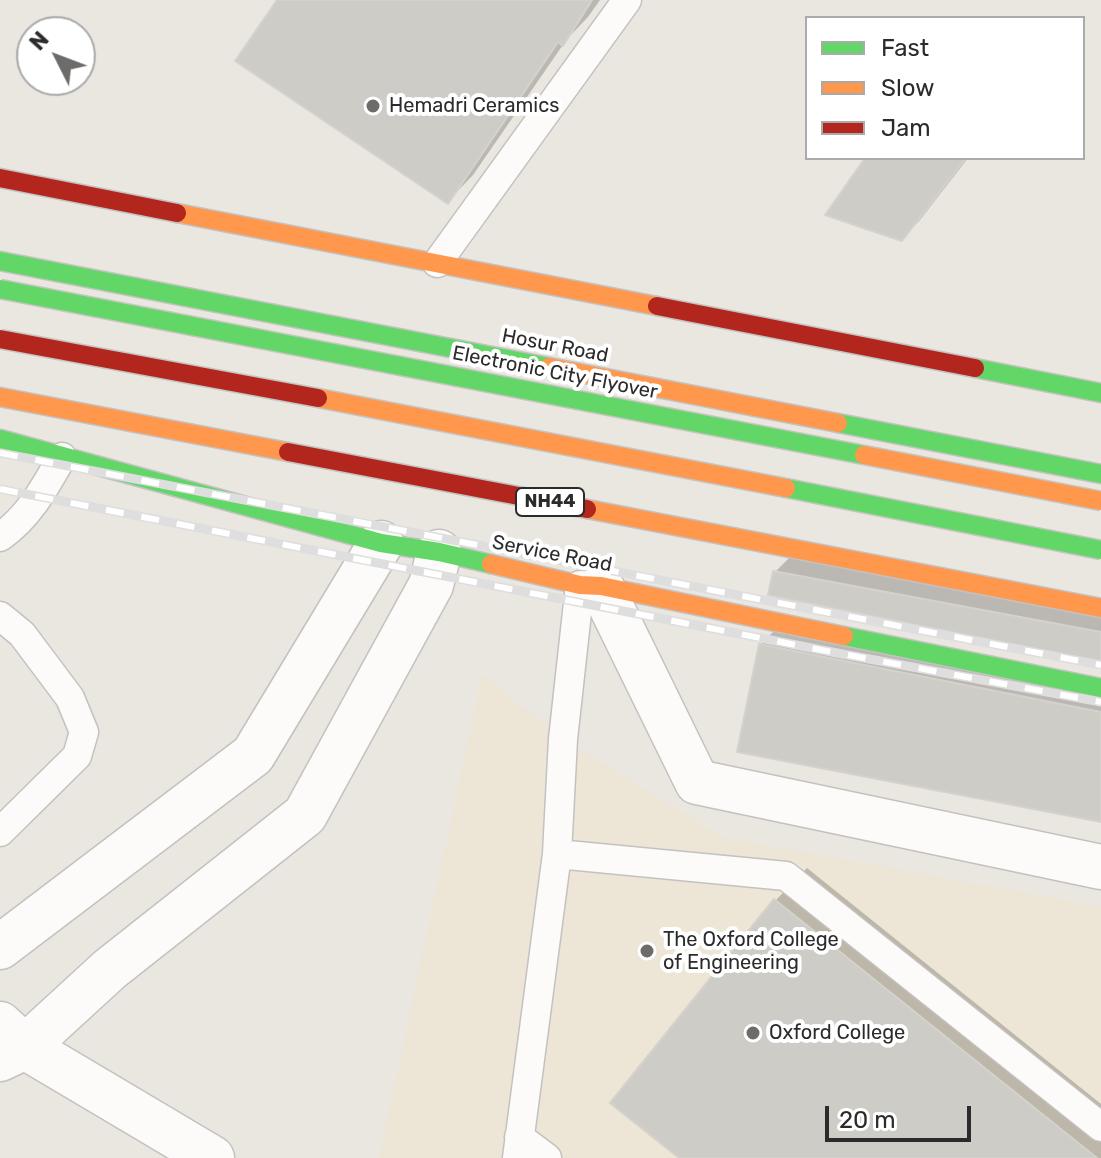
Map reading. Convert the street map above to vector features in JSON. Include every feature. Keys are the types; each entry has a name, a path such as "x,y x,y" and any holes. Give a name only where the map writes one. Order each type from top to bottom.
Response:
{"main road":[{"path":"0,178 1101,393"},
{"name":"Hosur Road","path":"0,261 1101,474"},
{"name":"Electronic City Flyover","path":"0,289 1101,501"},
{"path":"0,339 500,432 1101,550"},
{"path":"436,435 454,348"},
{"name":"NH44","path":"0,397 429,471 1101,608"},
{"name":"Service Road","path":"0,439 381,543 439,552 1101,688"}],"street":[{"path":"0,947 253,755 381,543"},
{"path":"212,1158 8,1043 110,969 312,802 431,585 439,552"},
{"path":"591,585 697,782 1101,867"}],"lane":[{"path":"437,263 627,0"},
{"path":"0,537 11,530 37,501 62,457"},
{"path":"547,1158 518,1147 557,854 563,739 591,585"},
{"path":"0,616 22,634 70,698 84,732 77,756 0,832"},
{"path":"557,854 786,876 1101,1127"}],"shaded area":[{"name":"Oxford College","path":"482,675 563,739 722,837 1101,907 1101,1158 379,1158"}],"building":[{"path":"277,0 592,0 563,46 558,42 448,204 235,61"},
{"path":"864,160 964,160 902,241 825,215"},
{"path":"773,571 1101,632 1101,662 768,595"},
{"path":"759,644 1101,712 1101,822 737,752"},
{"path":"774,899 1097,1158 679,1158 610,1103"}],"railway":[{"path":"0,453 1101,665"},
{"path":"0,489 1101,702"}],"traffic: fast":[{"path":"0,261 549,367"},
{"path":"0,289 864,455"},
{"path":"975,368 1101,393"},
{"path":"838,423 1101,474"},
{"path":"0,439 381,543 491,564"},
{"path":"786,488 1101,550"},
{"path":"844,636 1101,688"}],"traffic: slow":[{"path":"177,213 657,306"},
{"path":"549,367 838,423"},
{"path":"0,397 288,452"},
{"path":"318,398 786,488"},
{"path":"864,455 1101,501"},
{"path":"587,509 1101,608"},
{"path":"491,564 580,585 601,586 844,636"}],"traffic: jam":[{"path":"0,178 177,213"},
{"path":"657,306 975,368"},
{"path":"0,339 318,398"},
{"path":"288,452 587,509"}],"place":[{"name":"Hemadri Ceramics","path":"373,106"},
{"name":"The Oxford College of Engineering","path":"647,951"},
{"name":"Oxford College","path":"753,1033"}]}
